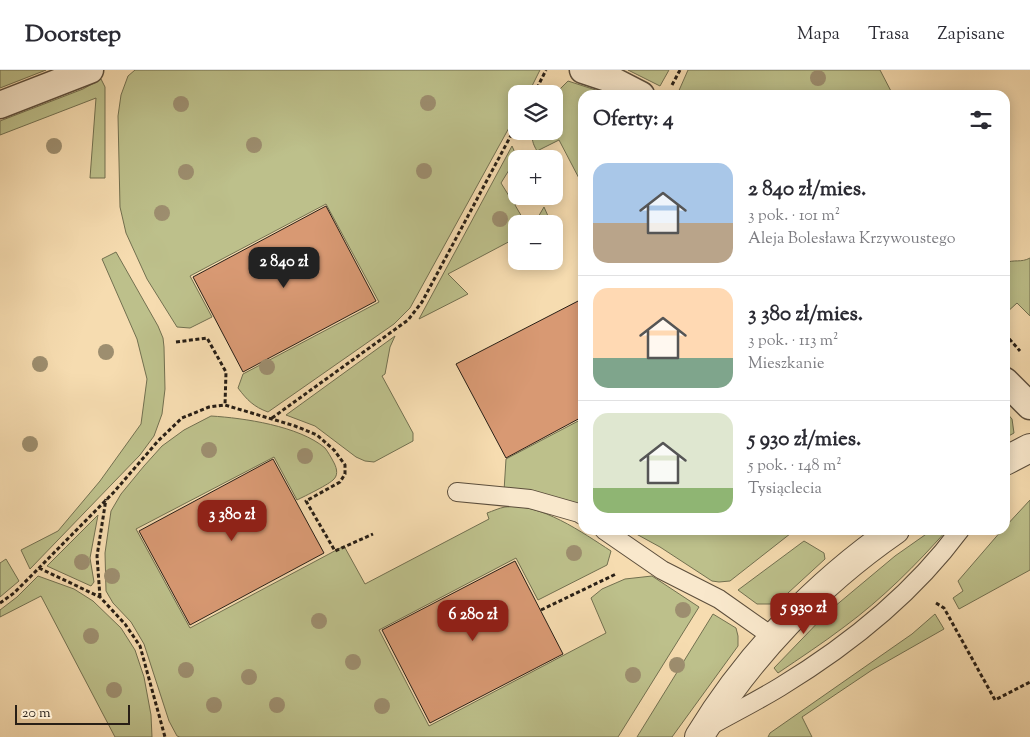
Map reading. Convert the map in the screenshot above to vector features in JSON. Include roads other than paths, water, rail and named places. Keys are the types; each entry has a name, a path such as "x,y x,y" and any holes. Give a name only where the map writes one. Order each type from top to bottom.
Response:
{"street":[{"path":"0,105 90,70"},
{"path":"583,70 610,78 632,90"},
{"path":"1010,387 1030,406"},
{"path":"703,735 736,683 773,637 828,584 888,535"}],"lane":[{"path":"457,492 530,499 578,513"},
{"path":"611,535 646,560 719,599 773,637"},
{"path":"703,735 818,663 877,619 915,584 956,535"}]}
